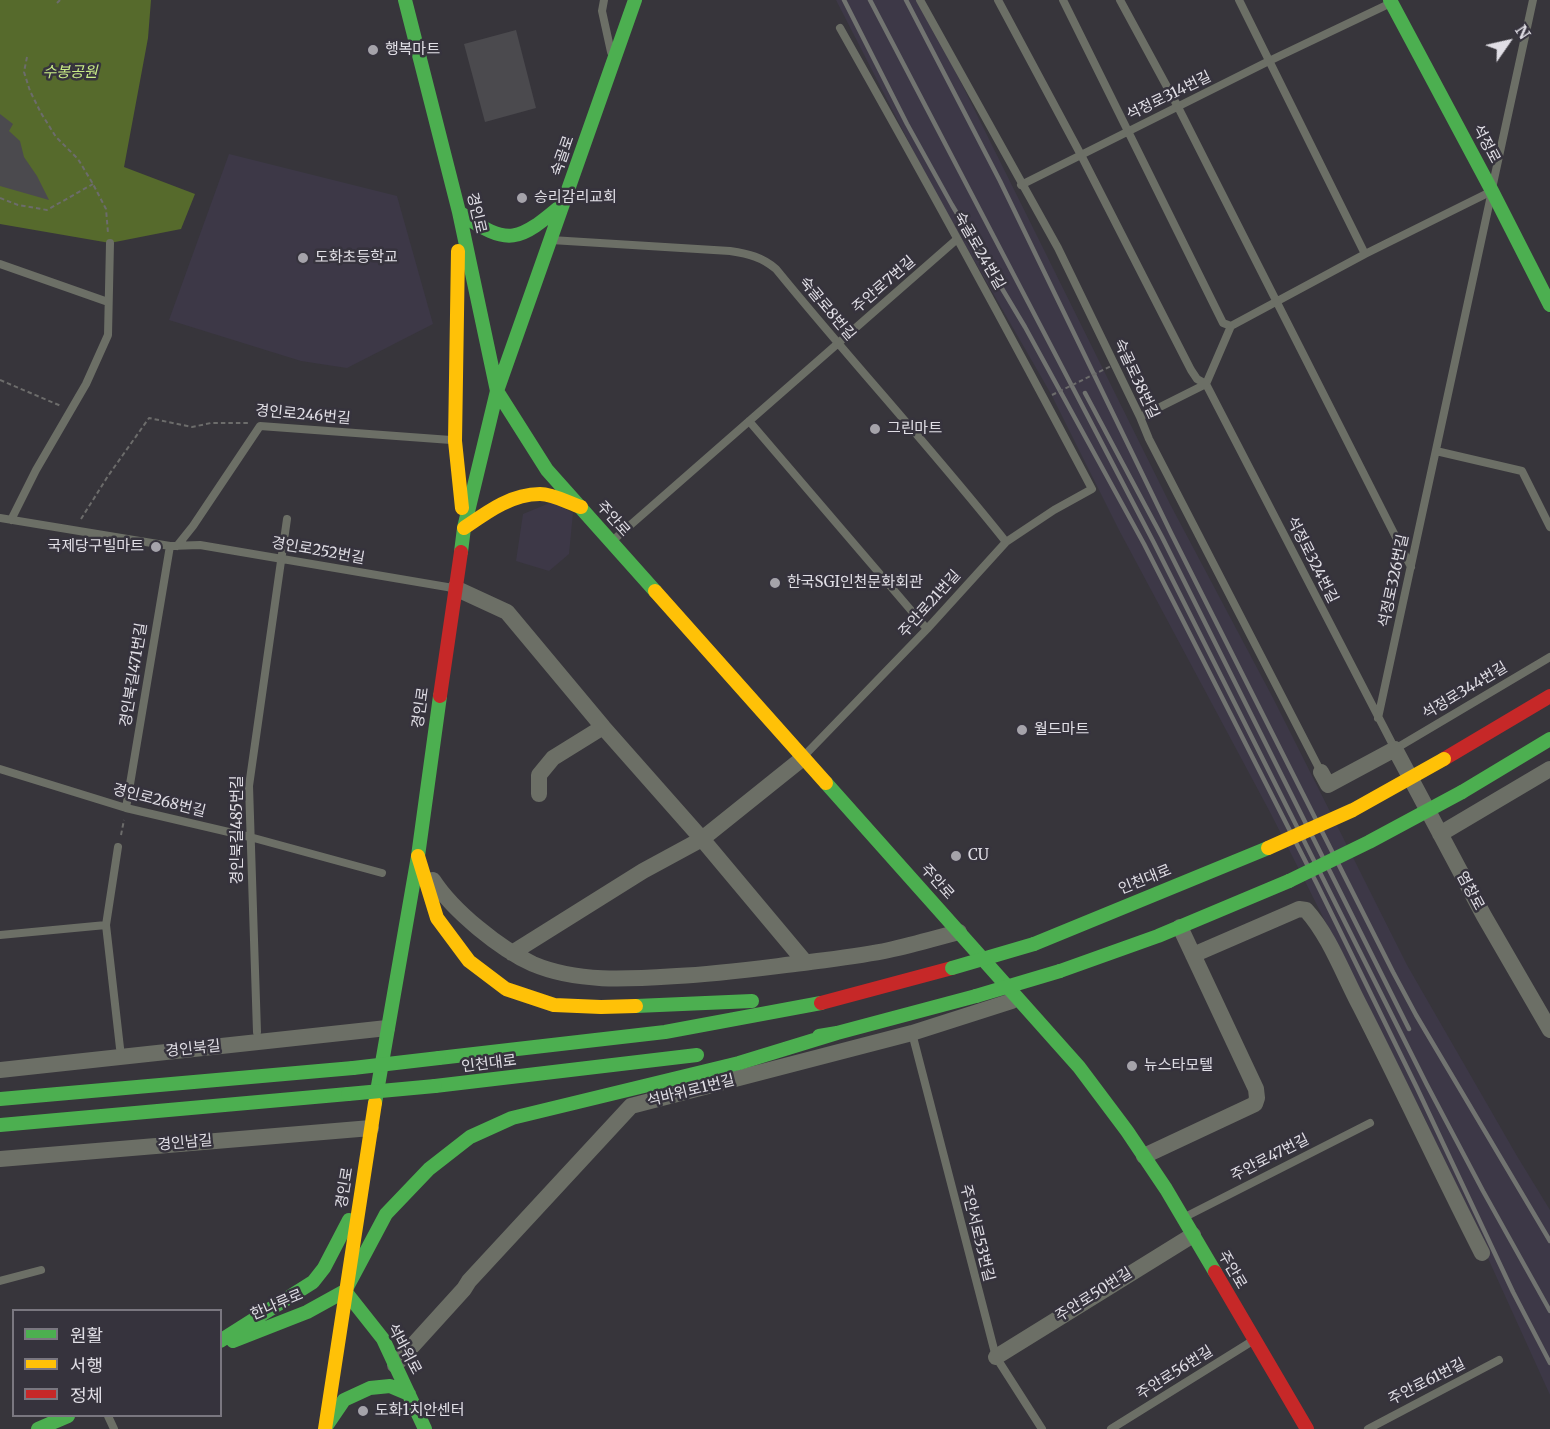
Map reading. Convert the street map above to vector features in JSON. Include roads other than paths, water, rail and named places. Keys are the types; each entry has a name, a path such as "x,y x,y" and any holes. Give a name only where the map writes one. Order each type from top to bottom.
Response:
{"main road":[{"name":"경인로","path":"325,1429 387,1028 418,856 464,528 497,391 459,212 405,0"},
{"name":"숙골로","path":"497,391 635,0"},
{"name":"석정로","path":"1390,2 1492,191 1550,305"},
{"path":"459,212 484,230 508,235 527,232 563,204"},
{"path":"459,212 455,441 464,528 496,505 523,497 543,494 581,507"},
{"name":"주안로","path":"497,391 547,470 1079,1067 1144,1156 1307,1429"},
{"name":"인천대로","path":"0,1099 353,1068 665,1032 830,1001 1034,944 1268,848 1353,810 1550,696"},
{"path":"345,1291 386,1214 429,1169 470,1137 512,1118 739,1063 837,1033 976,996 1060,971 1180,927 1289,882 1369,842 1462,792 1550,739"},
{"path":"418,856 437,918 469,961 506,989 554,1005 601,1007 830,1001"},
{"path":"745,1047 837,1033"},
{"name":"인천대로","path":"0,1125 435,1086 710,1053"},
{"path":"222,1340 313,1282 324,1268 359,1201"},
{"name":"석바위로","path":"345,1291 383,1339 425,1429"},
{"name":"한나루로","path":"222,1345 307,1312 345,1291"},
{"path":"325,1429 344,1400 370,1388 390,1386 409,1394"},
{"path":"38,1429 66,1417"}],"street":[{"path":"455,588 507,612 806,962"},
{"path":"539,794 539,775 553,758 603,727"},
{"path":"1321,772 1328,785 1395,749"},
{"name":"염창로","path":"1395,749 1484,916 1550,1030"},
{"path":"512,953 643,871 702,839 803,758"},
{"path":"1440,834 1550,769"},
{"path":"418,856 441,893 493,940 512,953 535,964 571,974 597,978 633,979 718,974 889,950 959,932"},
{"path":"1193,955 1299,909 1306,910 1321,931 1482,1253"},
{"path":"1144,1156 1255,1104 1257,1098 1256,1089 1180,927"},
{"name":"석바위로1번길","path":"395,1365 469,1281 631,1106 912,1033 1018,998"},
{"name":"경인북길","path":"0,1070 387,1028"},
{"name":"경인남길","path":"0,1159 371,1128"},
{"name":"주안로50번길","path":"996,1357 1193,1235"}],"lane":[{"path":"604,0 602,11 613,62"},
{"name":"숙골로38번길","path":"920,0 1058,248 1149,440 1321,772"},
{"path":"998,0 1081,155"},
{"path":"1063,0 1223,323 1231,326"},
{"path":"1120,0 1178,107 1411,567"},
{"path":"1239,0 1365,254"},
{"name":"석정로326번길","path":"1378,718 1533,0"},
{"name":"석정로314번길","path":"1021,185 1390,2"},
{"name":"숙골로24번길","path":"840,28 956,240 987,290 1092,489"},
{"name":"석정로324번길","path":"1081,155 1191,370 1197,379 1206,384 1395,749"},
{"path":"1140,417 1206,384 1231,326 1365,254 1492,191"},
{"name":"숙골로8번길","path":"550,240 752,254 766,260 966,491 1006,542"},
{"name":"주안로7번길","path":"611,542 956,240"},
{"path":"11,519 36,470 86,384 108,335 110,243"},
{"path":"0,264 108,302"},
{"path":"749,421 927,629"},
{"name":"경인로246번길","path":"173,546 194,526 260,426 455,441"},
{"path":"1436,451 1522,471 1550,527"},
{"name":"주안로21번길","path":"803,758 927,629 1006,542 1054,510 1092,489"},
{"name":"경인로252번길","path":"0,518 173,546 200,545 455,588"},
{"name":"경인북길485번길","path":"257,1032 249,786 287,519"},
{"name":"경인북길471번길","path":"126,808 173,546"},
{"name":"석정로344번길","path":"1395,749 1550,657"},
{"name":"경인로268번길","path":"0,769 126,808 250,837 382,873"},
{"path":"118,847 106,925 120,1048"},
{"path":"0,935 106,925"},
{"name":"주안서로53번길","path":"912,1033 996,1357 1042,1429"},
{"name":"주안로47번길","path":"1183,1218 1370,1122"},
{"path":"0,1281 41,1270"},
{"name":"주안로56번길","path":"1111,1429 1254,1340"},
{"name":"주안로61번길","path":"1368,1429 1499,1360"}],"railway":[{"path":"844,0 907,124 952,205 1025,327 1144,544 1317,884 1417,1088 1513,1292 1550,1363"},
{"path":"870,0 1153,541 1427,1085 1550,1311"},
{"path":"906,0 1000,181 1171,533 1393,972 1416,1015 1550,1241"},
{"path":"1085,393 1162,537 1409,1029"}],"place":[{"name":"행복마트","path":"373,50"},
{"name":"승리감리교회","path":"522,198"},
{"name":"도화초등학교","path":"303,258"},
{"name":"그린마트","path":"875,429"},
{"name":"국제당구빌마트","path":"156,547"},
{"name":"한국SGI인천문화회관","path":"775,583"},
{"name":"월드마트","path":"1022,730"},
{"name":"CU","path":"956,856"},
{"name":"뉴스타모텔","path":"1132,1066"},
{"name":"도화1치안센터","path":"363,1411"}],"park label":[{"name":"수봉공원","path":"70,73"}]}
